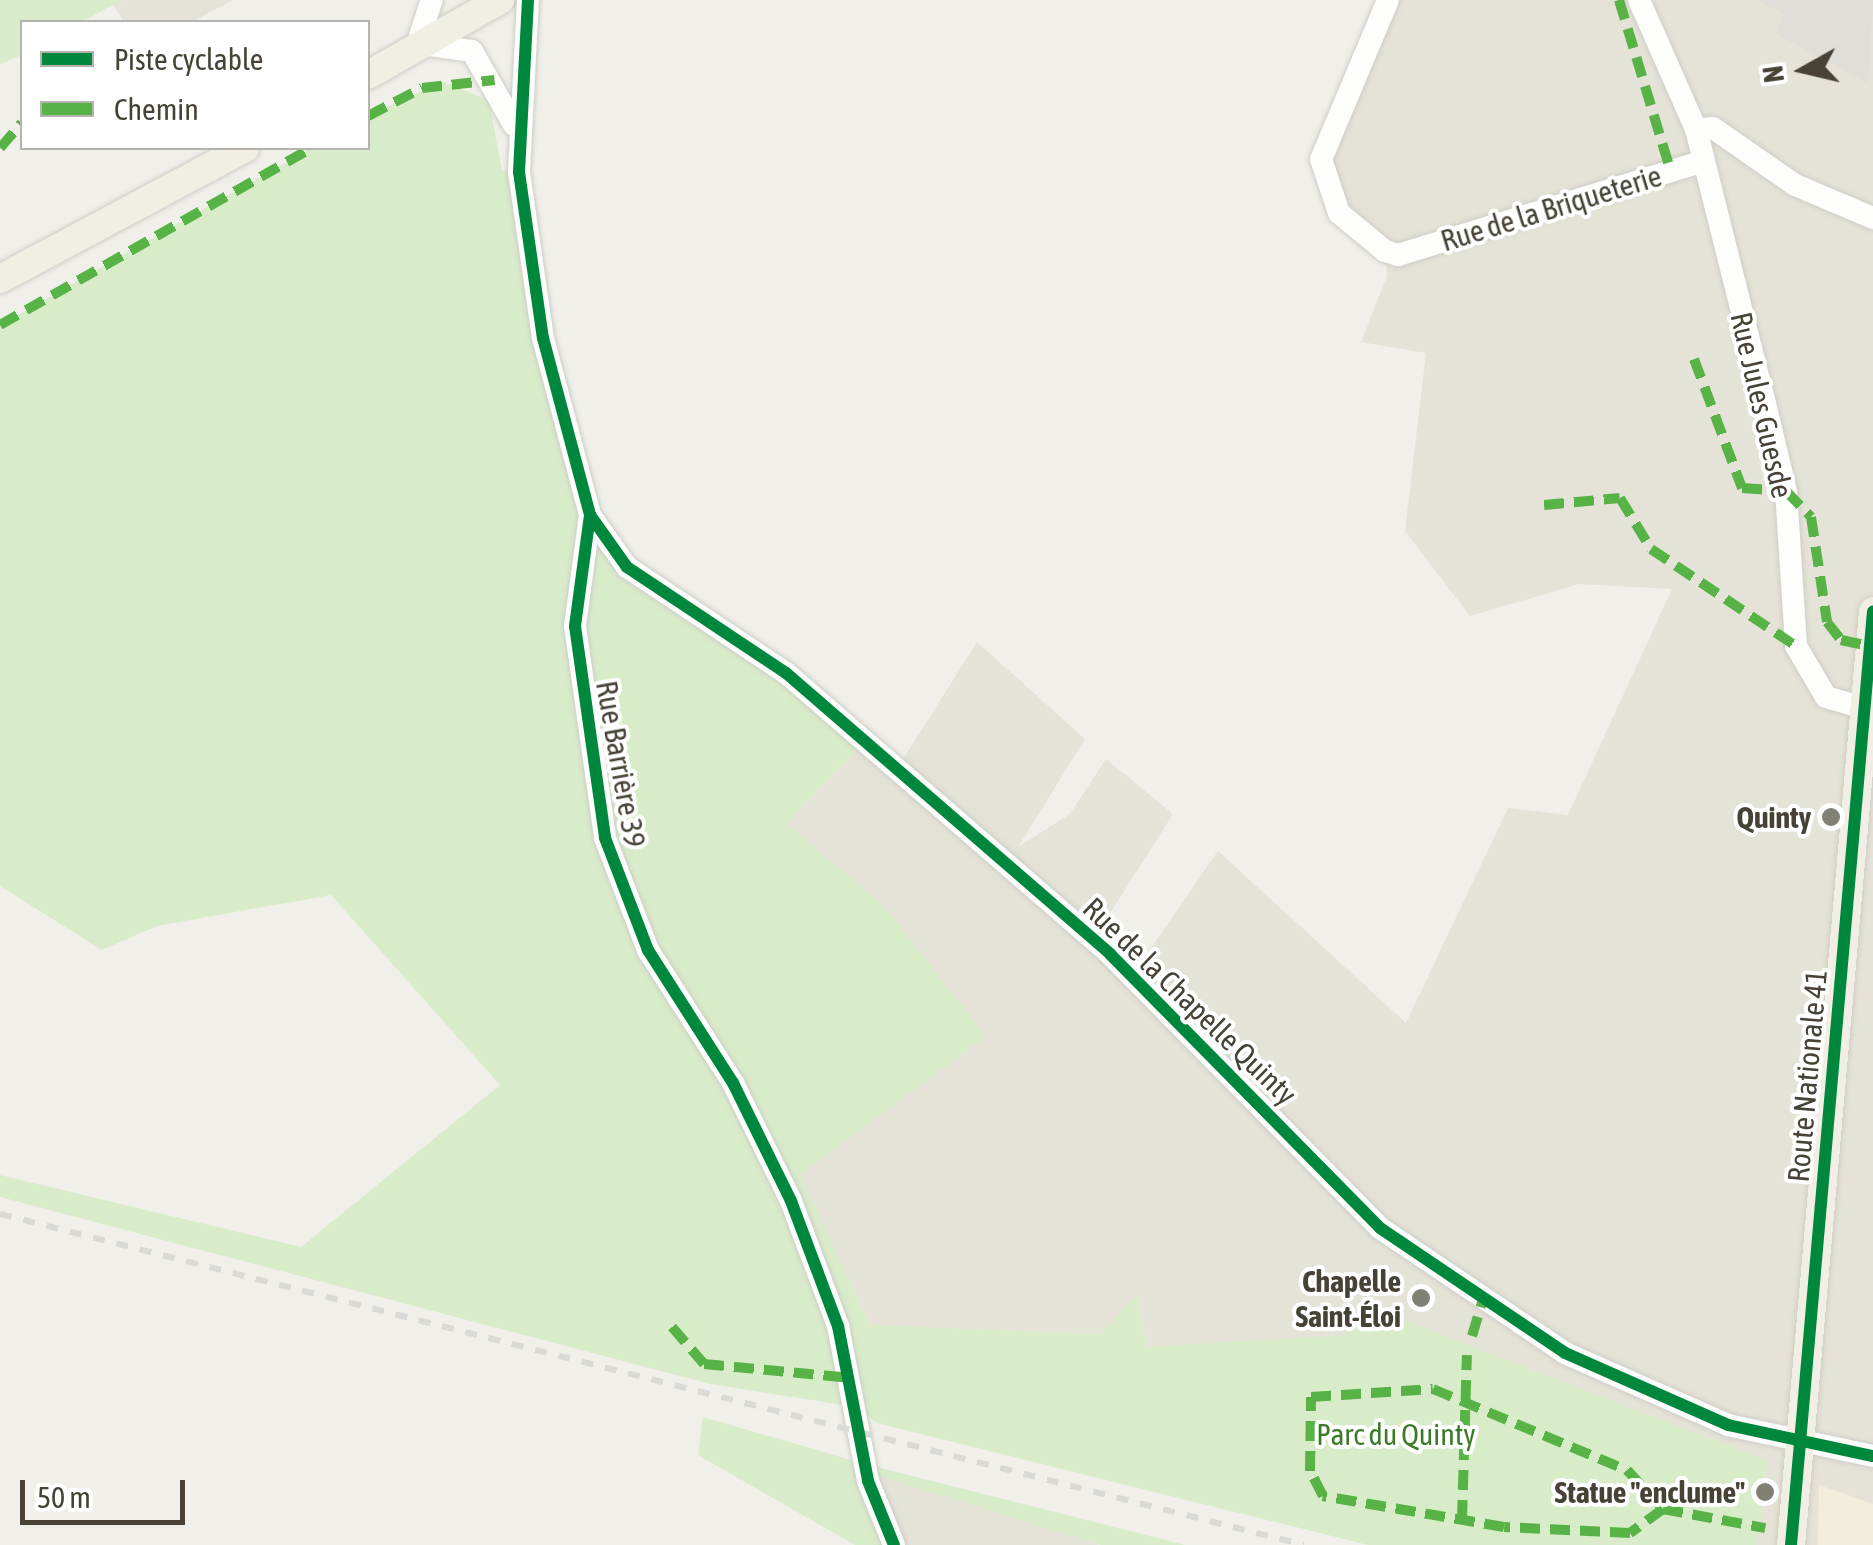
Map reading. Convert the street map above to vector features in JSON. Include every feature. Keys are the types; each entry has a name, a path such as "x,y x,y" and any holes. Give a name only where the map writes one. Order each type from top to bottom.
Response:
{"main road":[{"path":"424,40 474,0"},
{"path":"370,74 500,0"},
{"path":"0,279 242,150"},
{"name":"Route Nationale 41","path":"1791,1545 1873,612"}],"street":[{"path":"424,40 432,0"},
{"name":"Rue Barrière 39","path":"528,0 514,126 540,321 590,515 575,626 609,852 648,950 733,1083 791,1201 838,1326 868,1480 894,1545"},
{"name":"Rue de la Briqueterie","path":"1388,0 1320,159 1321,178 1360,235 1398,255 1704,161"},
{"name":"Rue Jules Guesde","path":"1639,0 1696,129 1786,492 1796,646 1826,697 1864,708"},
{"name":"Rue Barrière 39","path":"424,40 472,51 514,126"},
{"path":"1696,129 1713,128 1795,185 1873,218"},
{"name":"Rue de la Chapelle Quinty","path":"590,515 627,566 786,673 1110,954 1380,1228 1551,1346 1728,1425 1802,1444 1873,1456"}],"shaded area":[{"path":"121,0 233,0 196,20 123,20 113,4"},
{"path":"1388,0 1873,0 1873,1545 1441,1545 1159,1414 1137,1295 1102,1334 870,1326 799,1175 785,824 865,741 902,761 977,642 1085,739 1018,847 1070,814 1106,759 1173,814 1100,929 1138,967 1218,851 1406,1023 1508,808 1568,815 1672,589 1579,584 1470,616 1405,531 1426,353 1361,342 1387,276 1385,251 1321,178"},
{"path":"1757,0 1873,0 1868,83 1776,34 1784,14"},
{"path":"885,1478 976,1500 1100,1545 894,1545 868,1481"},
{"path":"1819,1485 1873,1504 1873,1545 1818,1545"}],"green space":[{"path":"0,0 121,0 86,20 20,20 20,56 0,64"},
{"name":"Parc du Quinty","path":"443,82 489,100 502,171 519,172 534,288 612,551 865,741 786,824 883,905 986,1036 800,1175 870,1325 1101,1334 1137,1294 1147,1347 1346,1335 1362,1304 1768,1461 1757,1545 1368,1545 877,1423 856,1407 710,1384 0,1197 0,1175 301,1247 500,1085 331,895 157,926 102,950 0,886 0,325 307,150 370,150 370,114"},
{"path":"703,1417 865,1464 1185,1545 1100,1545 885,1478 869,1480 894,1545 855,1545 698,1455"}],"railway":[{"path":"0,1214 1304,1545"}],"marked path":[{"path":"1619,0 1671,172"},
{"path":"370,115 422,88 495,80"},
{"path":"0,148 20,125"},
{"path":"0,325 308,150"},
{"path":"1694,359 1742,488 1786,491 1811,517 1827,622 1841,640 1870,646"},
{"path":"1544,505 1620,498 1651,549 1796,646"},
{"path":"1472,1336 1484,1296"},
{"path":"672,1327 704,1364 851,1378"},
{"path":"1462,1520 1467,1355"},
{"path":"1663,1509 1630,1533 1504,1527 1323,1496 1310,1471 1311,1397 1433,1389 1627,1470 1663,1509 1765,1528"}],"cycle path":[{"path":"528,0 519,172 543,338 590,515 575,626 605,838 648,950 733,1083 791,1201 838,1326 868,1481 894,1545"},
{"path":"590,515 627,567 786,673 1110,954 1380,1228 1565,1353 1728,1425 1873,1456"},
{"path":"1791,1545 1873,612"}],"place":[{"name":"Quinty","path":"1831,817"},
{"name":"Chapelle Saint-Éloi","path":"1421,1298"},
{"name":"Statue \"enclume\"","path":"1765,1492"}]}
